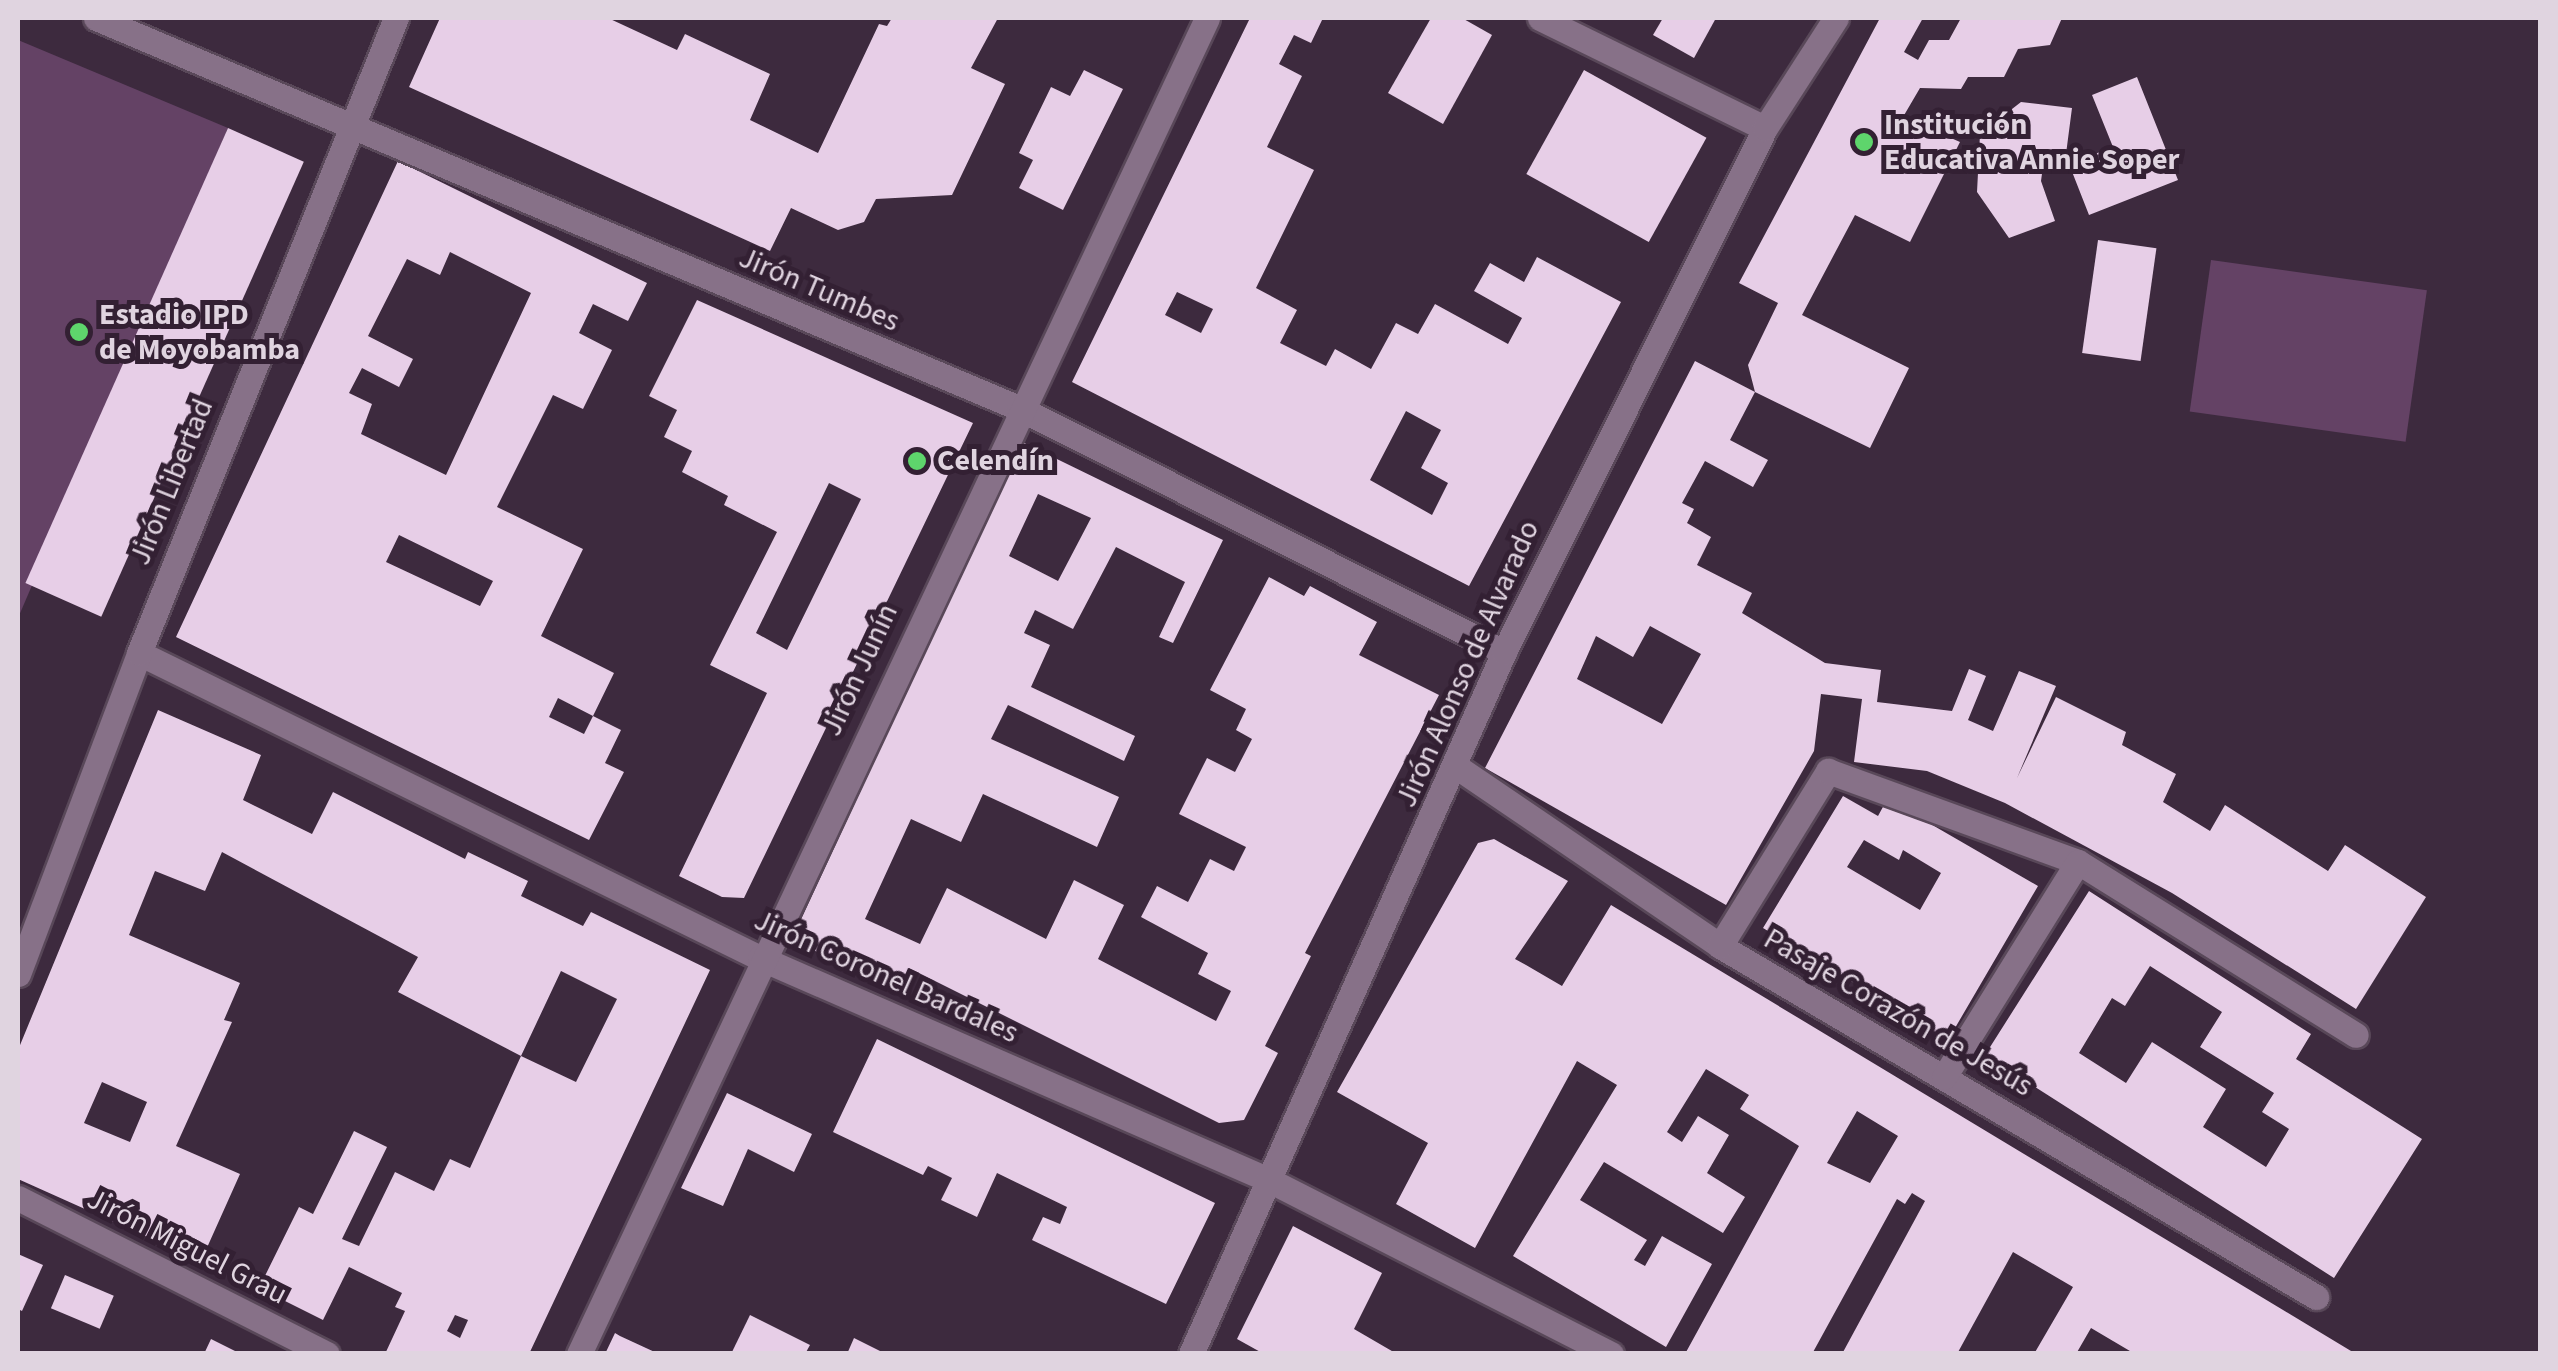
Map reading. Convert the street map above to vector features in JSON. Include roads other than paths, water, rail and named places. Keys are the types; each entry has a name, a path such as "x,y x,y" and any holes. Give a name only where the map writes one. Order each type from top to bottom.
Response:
{"street":[{"name":"Jirón Tumbes","path":"96,18 349,129 1019,408 1504,652"},
{"name":"Jirón Libertad","path":"18,974 139,653 396,18"},
{"name":"Jirón Junín","path":"579,1354 760,958 1207,18"},
{"path":"1540,18 1764,128"},
{"name":"Jirón Alonso de Alvarado","path":"1191,1354 1457,767 1504,652 1764,128 1836,18"},
{"name":"Jirón Coronel Bardales","path":"139,653 760,958 1268,1180 1611,1354"},
{"name":"Pasaje Corazón de Jesús","path":"1457,767 1720,946 2316,1297"},
{"path":"1720,946 1828,771 2078,862 2356,1035"},
{"path":"1944,1077 2078,862"},
{"name":"Jirón Miguel Grau","path":"18,1198 327,1354"}],"place":[{"name":"Institución Educativa Annie Soper","path":"1864,142"},
{"name":"Estadio IPD de Moyobamba","path":"79,332"},
{"name":"Celendín","path":"917,461"}]}
